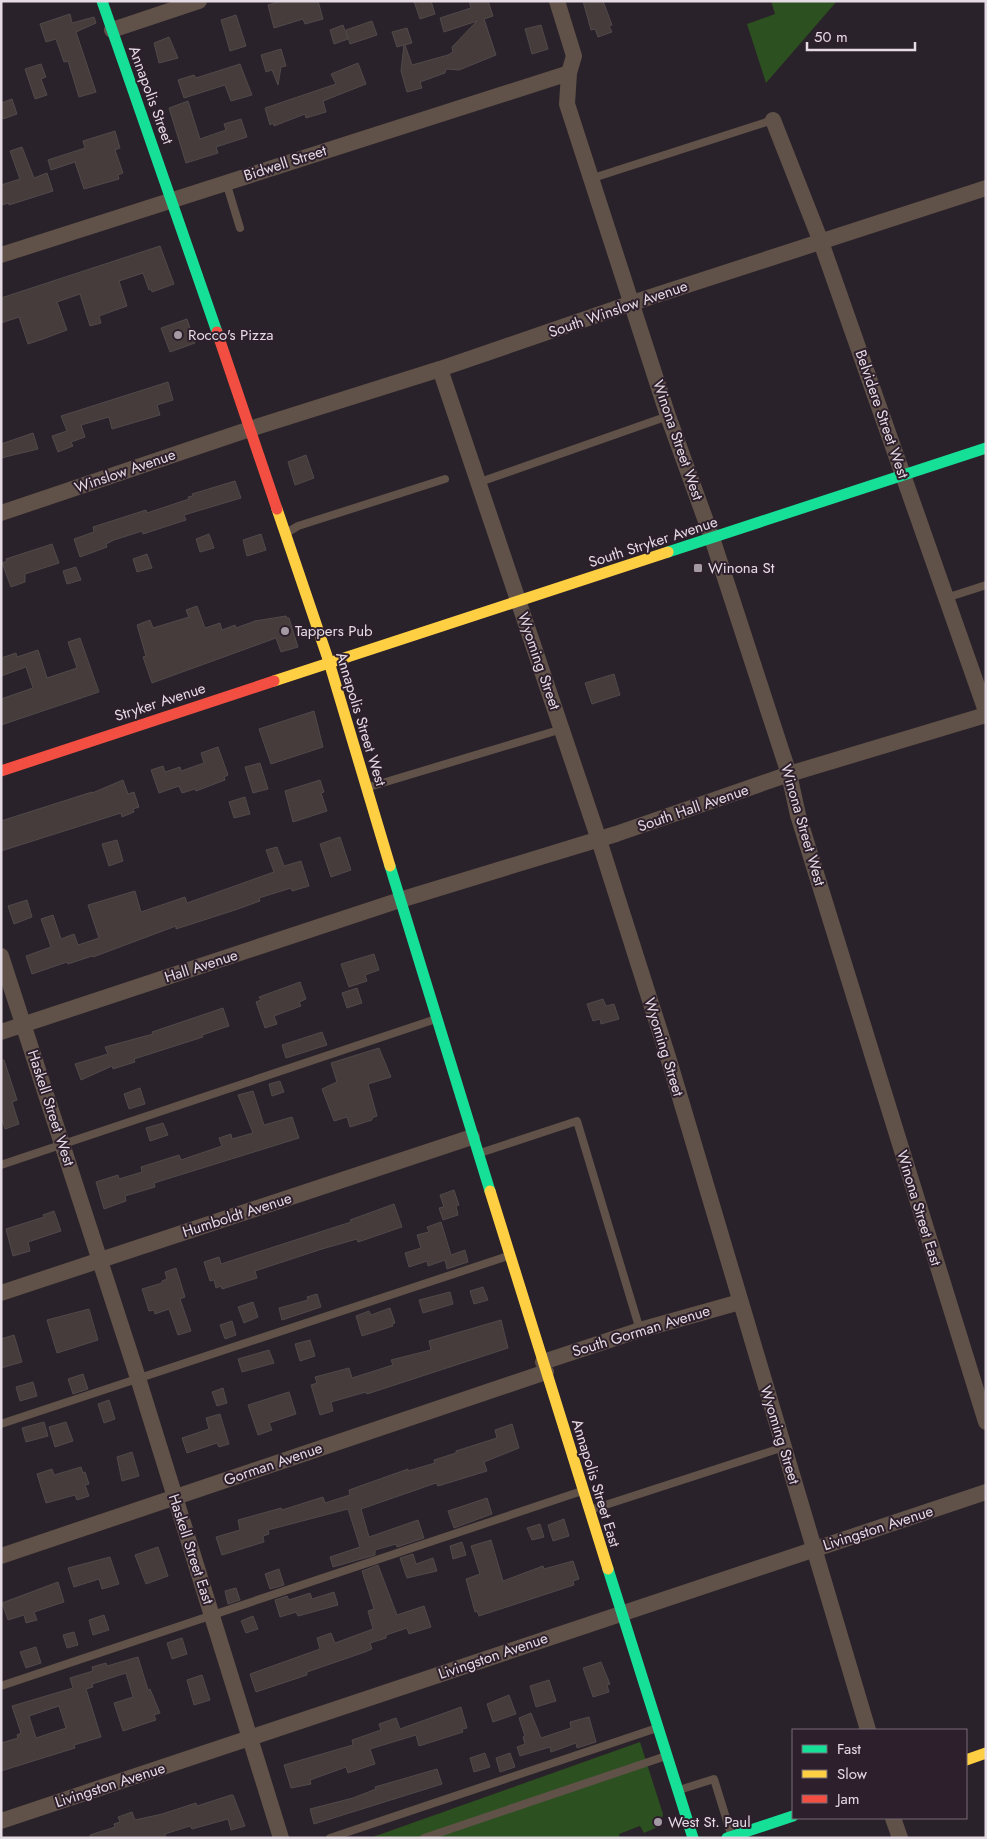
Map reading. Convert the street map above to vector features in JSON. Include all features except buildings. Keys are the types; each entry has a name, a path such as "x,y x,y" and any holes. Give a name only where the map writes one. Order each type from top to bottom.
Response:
{"street":[{"name":"Annapolis Street","path":"102,1 172,200"},
{"path":"112,30 198,1"},
{"name":"Winona Street West","path":"557,1 574,56 569,73 567,104 668,416 712,538 789,774 798,815 853,994"},
{"name":"Bidwell Street","path":"1,255 569,73"},
{"name":"Belvidere Street West","path":"773,120 821,242 986,711"},
{"name":"South Winslow Avenue","path":"250,429 440,369 632,303 986,188"},
{"name":"Annapolis Street West","path":"172,200 329,662 472,1137"},
{"name":"Wyoming Street","path":"440,369 480,482 562,728 671,1066 868,1729"},
{"name":"Winslow Avenue","path":"1,514 250,429"},
{"name":"South Stryker Avenue","path":"329,662 520,602 986,448"},
{"name":"Stryker Avenue","path":"1,771 329,662"},
{"name":"South Hall Avenue","path":"400,900 599,840 789,774 986,716"},
{"name":"Hall Avenue","path":"1,1032 400,900"},
{"name":"Haskell Street West","path":"1,956 100,1260"},
{"name":"Winona Street East","path":"853,994 986,1422"},
{"name":"Annapolis Street East","path":"472,1137 693,1838"},
{"name":"Humboldt Avenue","path":"1,1293 472,1137"},
{"name":"Haskell Street East","path":"100,1260 282,1838"},
{"name":"South Gorman Avenue","path":"544,1367 640,1330 740,1302"},
{"name":"Gorman Avenue","path":"1,1556 544,1367"},
{"name":"Livingston Avenue","path":"1,1821 986,1492"},
{"path":"967,1760 986,1753"},
{"path":"729,1837 792,1816"},
{"path":"894,1819 900,1838"}],"lane":[{"path":"590,179 773,120"},
{"path":"226,182 240,228"},
{"path":"480,482 668,416"},
{"path":"284,534 298,526 445,479"},
{"path":"946,598 986,585"},
{"path":"367,787 562,728"},
{"path":"1,1165 436,1019"},
{"path":"478,1154 577,1121 640,1330"},
{"path":"1,1424 510,1256"},
{"path":"589,1511 784,1447"},
{"path":"1,1686 583,1491"},
{"path":"330,1838 657,1728"},
{"path":"424,1838 666,1756"},
{"path":"678,1791 714,1780 729,1837"}],"green space":[{"path":"771,1 837,1 766,83 747,24 775,14"},
{"path":"640,1742 663,1814 660,1826 644,1833 640,1826 619,1834 620,1838 370,1838"}],"traffic: fast":[{"path":"102,1 217,332"},
{"path":"668,552 986,448"},
{"path":"390,866 490,1191"},
{"path":"608,1569 693,1838"},
{"path":"727,1838 792,1816"}],"traffic: slow":[{"path":"277,509 329,662 390,866"},
{"path":"274,681 668,552"},
{"path":"490,1191 608,1569"},
{"path":"967,1760 986,1753"}],"traffic: jam":[{"path":"217,332 277,509"},
{"path":"1,771 274,681"}],"place":[{"name":"Rocco's Pizza","path":"178,335"},
{"name":"Winona St","path":"698,568"},
{"name":"Tappers Pub","path":"285,631"},
{"name":"West St. Paul","path":"658,1822"}]}
